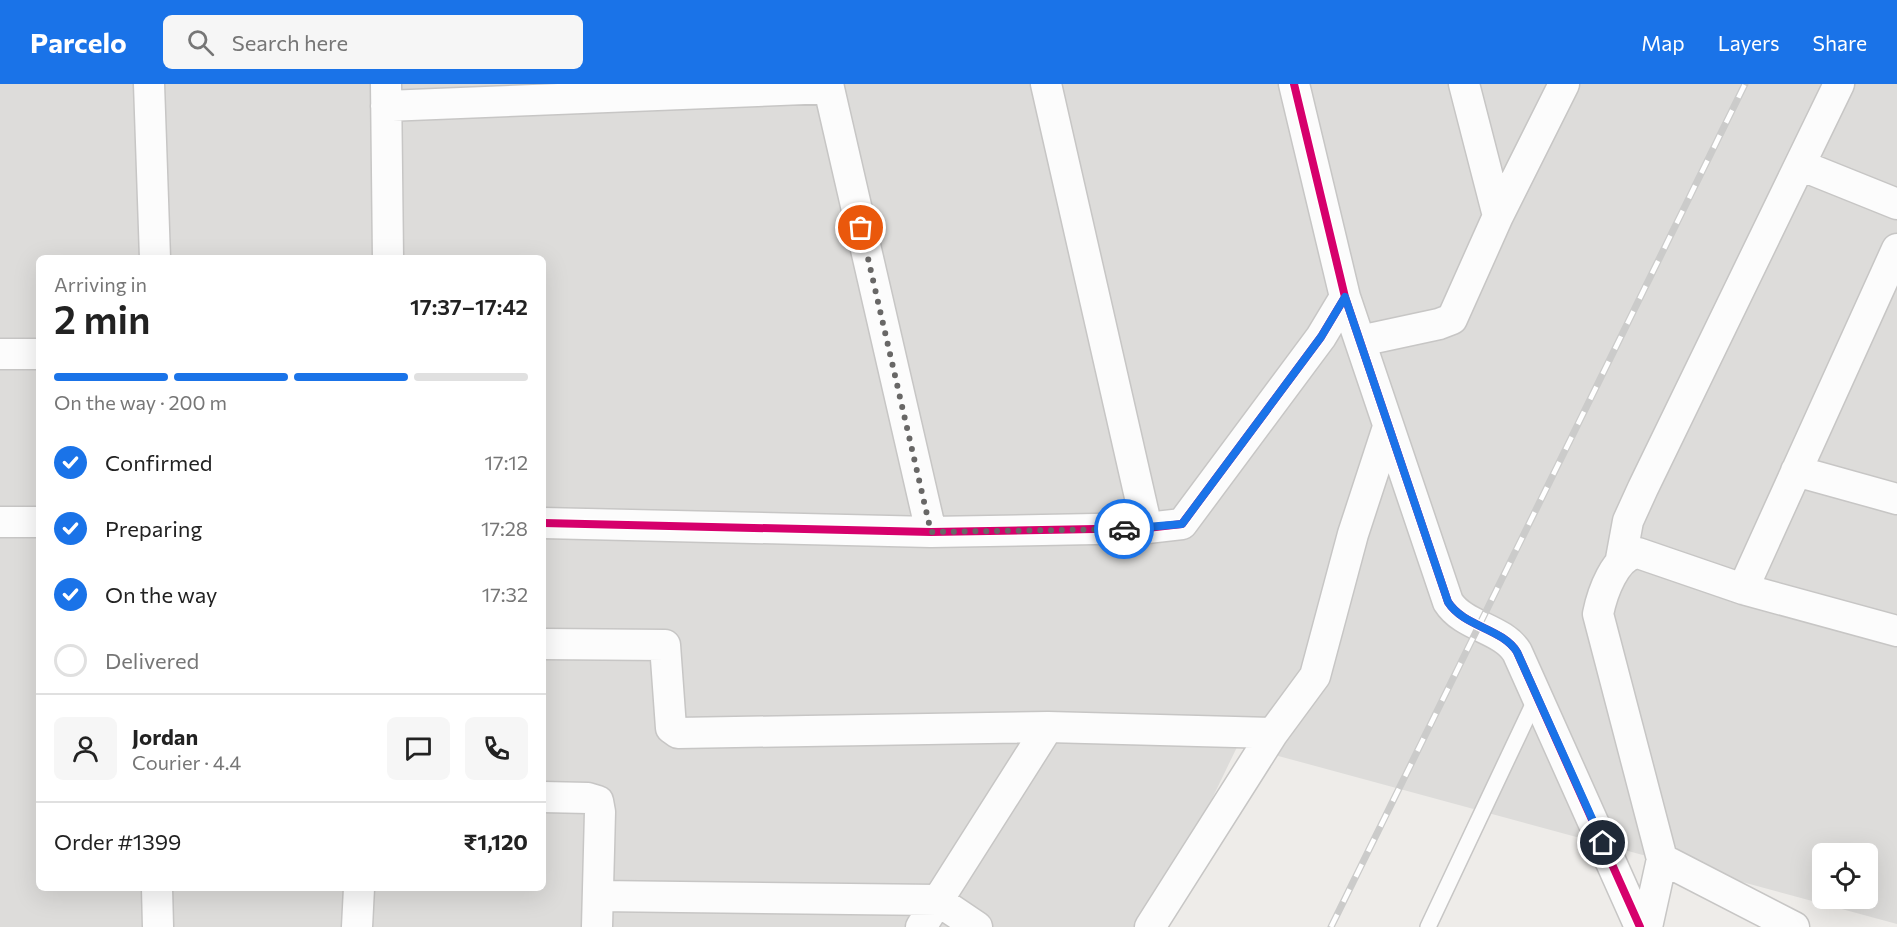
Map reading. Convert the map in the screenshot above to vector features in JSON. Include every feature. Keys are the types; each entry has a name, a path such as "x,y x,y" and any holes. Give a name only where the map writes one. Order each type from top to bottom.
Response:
{"street":[{"path":"149,84 155,255"},
{"path":"1046,84 1147,528"},
{"path":"1294,84 1345,297 1448,602 1455,612 1513,646 1641,927"},
{"path":"1464,84 1497,216"},
{"path":"1360,341 1439,324 1452,318 1497,216 1564,84"},
{"path":"1647,927 1662,859 1598,614 1601,600 1621,559 1628,521 1643,488 1839,84"},
{"path":"388,255 386,95 828,86 931,532"},
{"path":"1800,165 1897,204"},
{"path":"1743,589 1897,249"},
{"path":"546,523 931,532 1147,528 1182,524 1321,337 1345,297"},
{"path":"0,354 36,354"},
{"path":"1150,927 1273,733 1308,687 1321,662 1349,548 1388,427"},
{"path":"1796,471 1897,499"},
{"path":"0,522 36,522"},
{"path":"1621,559 1629,554 1638,553 1743,589 1897,630"},
{"path":"546,644 665,645 671,728 678,733 1048,727 1273,733"},
{"path":"921,927 1048,727"},
{"path":"546,797 588,798 598,801 600,812 597,927"},
{"path":"1662,859 1794,927"},
{"path":"157,891 158,927"},
{"path":"357,927 360,891"},
{"path":"598,896 937,900 977,927"}],"lane":[{"path":"1428,927 1537,696"}],"shaded area":[{"path":"0,84 1897,84 1897,924 1842,909 1878,909 1878,843 1812,843 1812,901 1238,745 1150,927 0,927"}],"railway":[{"path":"1331,927 1745,84"}],"cycle path":[{"path":"1294,84 1345,297 1448,602 1463,617 1502,638 1517,652 1640,927"},
{"path":"546,523 931,532 1147,528 1182,524 1321,337 1345,297"}],"way so far":[{"path":"861,228 931,532 1124,529"}],"route":[{"path":"1124,529 1182,524 1321,337 1345,297 1448,602 1455,612 1507,640 1517,652 1603,843"}]}
